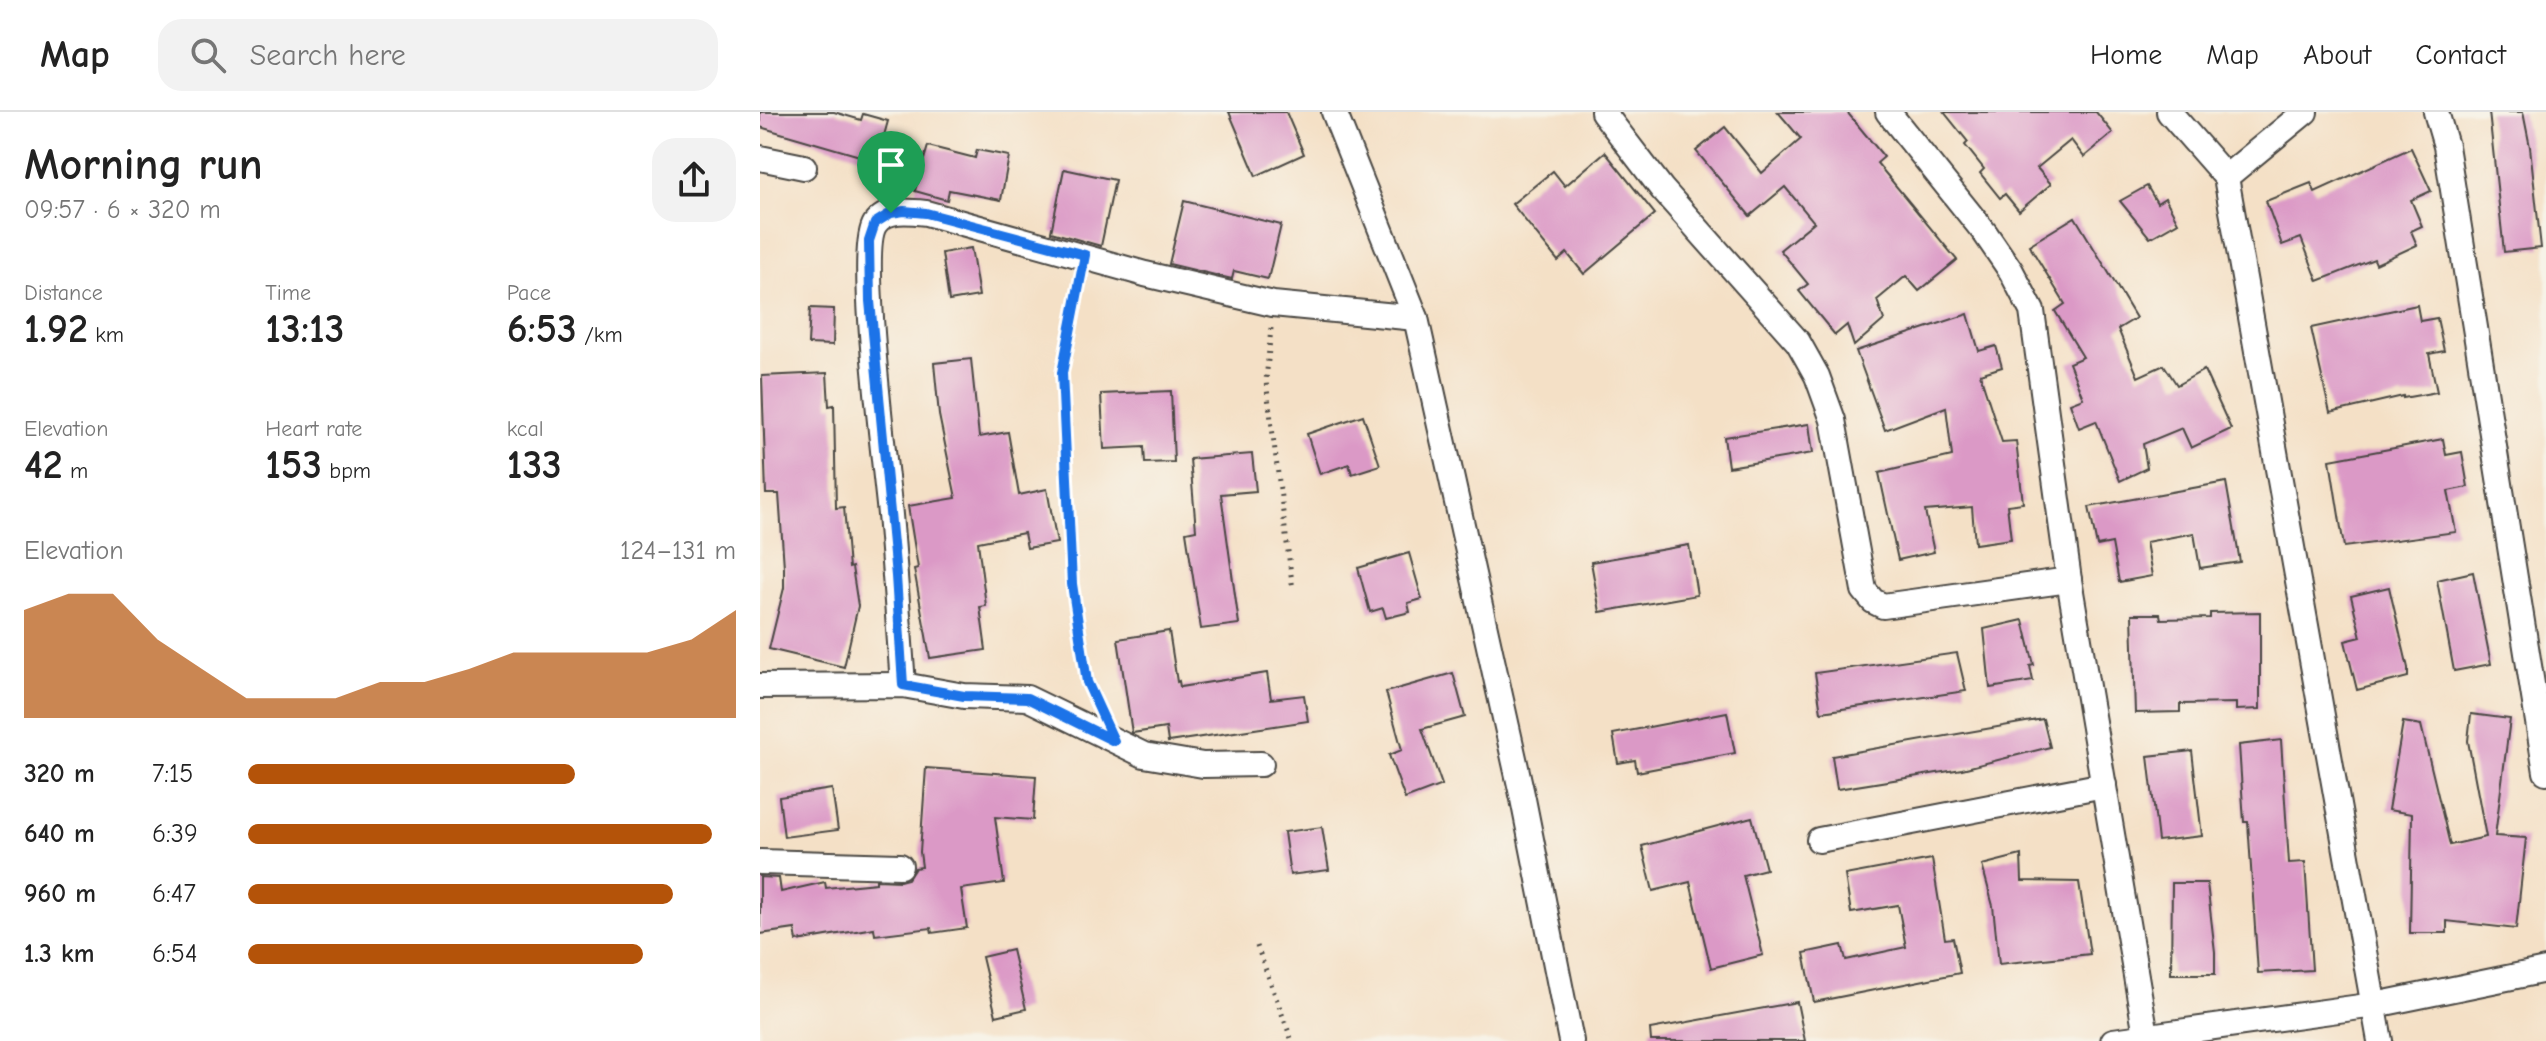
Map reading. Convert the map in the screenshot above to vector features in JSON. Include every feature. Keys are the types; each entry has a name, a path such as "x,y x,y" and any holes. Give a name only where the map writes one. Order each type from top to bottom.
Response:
{"street":[{"path":"1334,112 1416,318 1523,799 1571,1041"},
{"path":"1603,112 1662,189 1798,342 1817,376 1833,420 1864,590 1873,601 1883,606 2069,580"},
{"path":"1888,112 1985,233 2011,271 2032,311 2069,580 2146,1035"},
{"path":"2169,112 2226,177 2380,1041"},
{"path":"2226,177 2305,112"},
{"path":"2436,112 2448,161 2546,772"},
{"path":"760,158 804,167"},
{"path":"903,685 870,301 869,241 875,223 891,213 926,213 1145,274 1273,304 1416,318"},
{"path":"760,686 903,685 964,696 1027,698 1144,755 1203,765 1261,764"},
{"path":"1819,840 2104,785"},
{"path":"760,862 900,866"},
{"path":"2113,1041 2375,1005 2546,970"}],"path":[{"path":"1085,255 1062,373 1072,584 1087,682 1114,741"},
{"path":"1273,304 1266,381 1293,590"},
{"path":"1257,946 1292,1041"}],"building":[{"path":"760,112 834,112 861,120 863,114 888,121 877,161 760,127"},
{"path":"1229,112 1286,112 1304,154 1256,176"},
{"path":"1778,112 1847,112 1884,157 1877,163 1957,260 1919,291 1906,276 1877,300 1884,320 1854,346 1847,325 1835,335 1799,291 1808,284 1780,250 1814,222 1785,187 1750,216 1696,151 1725,127 1762,173 1801,139"},
{"path":"1944,112 2096,112 2113,133 2084,157 2071,140 2037,168 2051,184 2019,211 2005,194 2000,198 1980,173 1984,169 1965,145 1968,142"},
{"path":"2489,112 2523,112 2541,248 2504,252"},
{"path":"928,146 975,158 977,150 1009,156 1001,200 949,190 947,200 915,191"},
{"path":"2411,148 2431,191 2411,200 2422,226 2411,231 2417,245 2376,264 2374,259 2318,281 2301,238 2282,245 2266,201 2311,183 2315,192"},
{"path":"1605,152 1655,214 1584,274 1567,253 1558,261 1512,204 1553,171 1565,186"},
{"path":"1064,169 1115,180 1101,246 1051,232"},
{"path":"2147,186 2157,203 2165,198 2178,222 2150,238 2120,201"},
{"path":"1184,201 1281,225 1268,279 1234,271 1232,279 1169,264"},
{"path":"2075,217 2136,318 2118,329 2138,377 2164,365 2177,385 2204,370 2231,429 2191,448 2182,428 2143,444 2147,468 2120,481 2096,421 2079,428 2070,403 2083,398 2069,363 2083,357 2055,311 2065,304 2029,245"},
{"path":"971,248 979,296 949,301 942,253"},
{"path":"2417,305 2420,321 2437,318 2444,351 2429,354 2437,392 2403,396 2330,413 2311,328"},
{"path":"810,308 834,309 833,345 808,344"},
{"path":"1968,314 1979,351 1996,346 2002,367 1980,374 2002,442 2016,441 2023,503 2007,505 2011,539 1975,544 1972,507 1925,511 1934,552 1898,560 1879,473 1952,456 1946,407 1885,430 1856,351"},
{"path":"971,359 979,437 1008,432 1019,495 1047,489 1057,543 1027,548 1024,533 978,542 986,606 980,607 986,650 930,658 914,569 918,568 908,506 956,498 939,415 934,363"},
{"path":"827,373 829,406 834,405 836,508 844,507 849,568 852,567 858,606 844,667 769,649 784,588 784,567 779,494 766,494 762,376"},
{"path":"1171,391 1174,462 1145,463 1144,447 1104,449 1101,394"},
{"path":"1363,415 1380,465 1352,474 1349,464 1320,474 1307,434"},
{"path":"1809,424 1813,453 1728,467 1724,437"},
{"path":"2443,439 2446,455 2462,452 2468,487 2448,491 2456,532 2344,547 2330,460"},
{"path":"1252,454 1256,491 1221,494 1239,624 1201,629 1186,532 1196,530 1190,459"},
{"path":"2226,482 2240,562 2200,568 2194,533 2146,542 2152,576 2119,582 2112,543 2097,546 2089,507"},
{"path":"1689,545 1697,595 1600,612 1591,562"},
{"path":"1409,553 1422,599 1408,603 1410,612 1386,618 1383,608 1370,612 1358,568"},
{"path":"2473,572 2491,664 2454,671 2437,580"},
{"path":"2389,587 2408,677 2357,690 2345,641 2361,637 2351,596"},
{"path":"2260,612 2260,709 2236,710 2236,703 2180,704 2180,712 2135,713 2132,614 2160,614 2161,619 2210,618 2210,613"},
{"path":"2023,620 2034,665 2030,666 2033,681 1990,688 1984,629"},
{"path":"1169,631 1180,687 1267,673 1271,699 1304,695 1308,721 1168,742 1166,728 1132,733 1118,639"},
{"path":"1957,653 1966,691 1821,712 1815,673"},
{"path":"1453,673 1465,717 1422,729 1442,785 1405,799 1389,755 1402,750 1386,692"},
{"path":"1727,712 1735,753 1637,772 1635,760 1618,763 1613,734"},
{"path":"2471,714 2510,719 2495,836 2526,838 2516,929 2447,921 2447,933 2410,933 2412,814 2388,810 2403,722 2421,725 2450,845 2486,837 2468,741"},
{"path":"2043,719 2050,747 1962,769 1837,789 1832,756"},
{"path":"2281,740 2289,863 2305,862 2312,970 2258,973 2248,822 2244,822 2239,745"},
{"path":"2192,751 2202,836 2158,841 2148,756"},
{"path":"926,768 1036,776 1033,820 995,817 1004,883 961,889 967,928 932,933 931,928 875,935 874,928 797,941 795,929 760,934 760,877 779,878 781,892 825,882 826,888 876,883 876,880 900,881 908,879 915,868 922,867 920,852"},
{"path":"832,789 838,830 784,837 779,797"},
{"path":"1752,817 1766,869 1743,875 1763,955 1711,968 1690,882 1653,891 1642,846"},
{"path":"1322,827 1329,870 1290,875 1284,832"},
{"path":"2021,855 2022,881 2079,882 2090,954 1999,964 1993,906 1982,865"},
{"path":"1932,859 1945,939 1953,938 1960,973 1814,1002 1804,953 1842,945 1846,960 1906,947 1898,905 1851,913 1845,875"},
{"path":"2172,883 2207,883 2215,974 2171,974"},
{"path":"1012,950 1026,1009 996,1016 982,957"},
{"path":"1797,1002 1805,1041 1651,1041 1650,1029"}],"route":[{"path":"891,213 926,213 1085,255 1062,373 1072,584 1087,682 1114,741 1027,698 964,696 903,685 870,301 869,241 875,223 891,213"}]}
